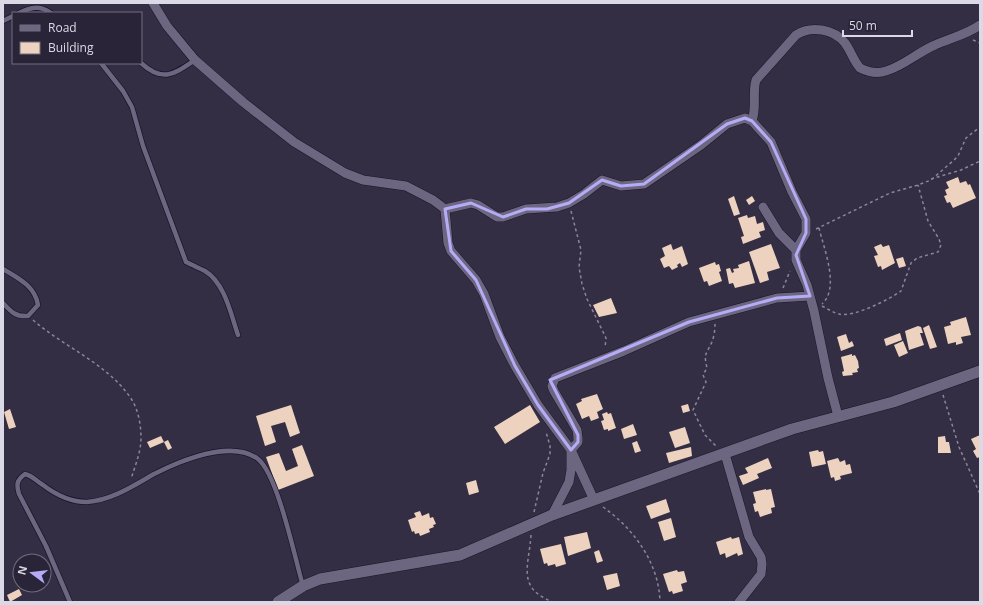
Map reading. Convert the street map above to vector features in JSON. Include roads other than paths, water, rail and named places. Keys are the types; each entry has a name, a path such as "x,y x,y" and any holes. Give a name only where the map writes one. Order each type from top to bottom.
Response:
{"street":[{"path":"153,3 167,26 195,60 266,122 326,163 345,173 363,180 406,186 433,200 445,209 448,242 451,251 476,280 484,294 500,337 515,366 538,406 571,450 594,500"},
{"path":"752,121 756,108 754,89 756,80 796,34 802,30 812,29 826,31 836,36 844,42 860,68 876,73 887,71 898,66 930,47 962,36 980,25"},
{"path":"445,209 471,203 478,205 497,217 503,217 526,209 552,208 569,203 602,180 621,186 644,184 701,145 727,124 745,118 752,121 768,138 775,150 787,181 806,219 806,233 796,253"},
{"path":"763,207 779,233 796,253 810,296 818,308 828,378 838,416"},
{"path":"552,515 569,482 571,470 571,450 578,442 578,435 552,386 555,378 624,351 681,325 777,298 810,296"},
{"path":"278,602 302,586 320,579 340,574 409,565 460,555 552,515 792,429 893,402 980,370"},
{"path":"725,454 749,537 761,557 762,564 761,574 739,602"}],"lane":[{"path":"44,8 46,3"},
{"path":"22,12 32,8 44,8 50,12"},
{"path":"142,64 154,73 165,75 176,73 195,60"},
{"path":"102,64 123,91 132,107 144,146 165,200 186,262 206,272 214,278 222,291 238,335"},
{"path":"3,269 30,287 37,296 38,305 28,316 16,316 3,304"},
{"path":"70,602 46,546 19,494 16,486 19,479 25,474 31,476 58,495 70,500 86,502 105,499 175,464 218,451 235,451 250,454 259,460 268,471 288,530 302,586"}]}
